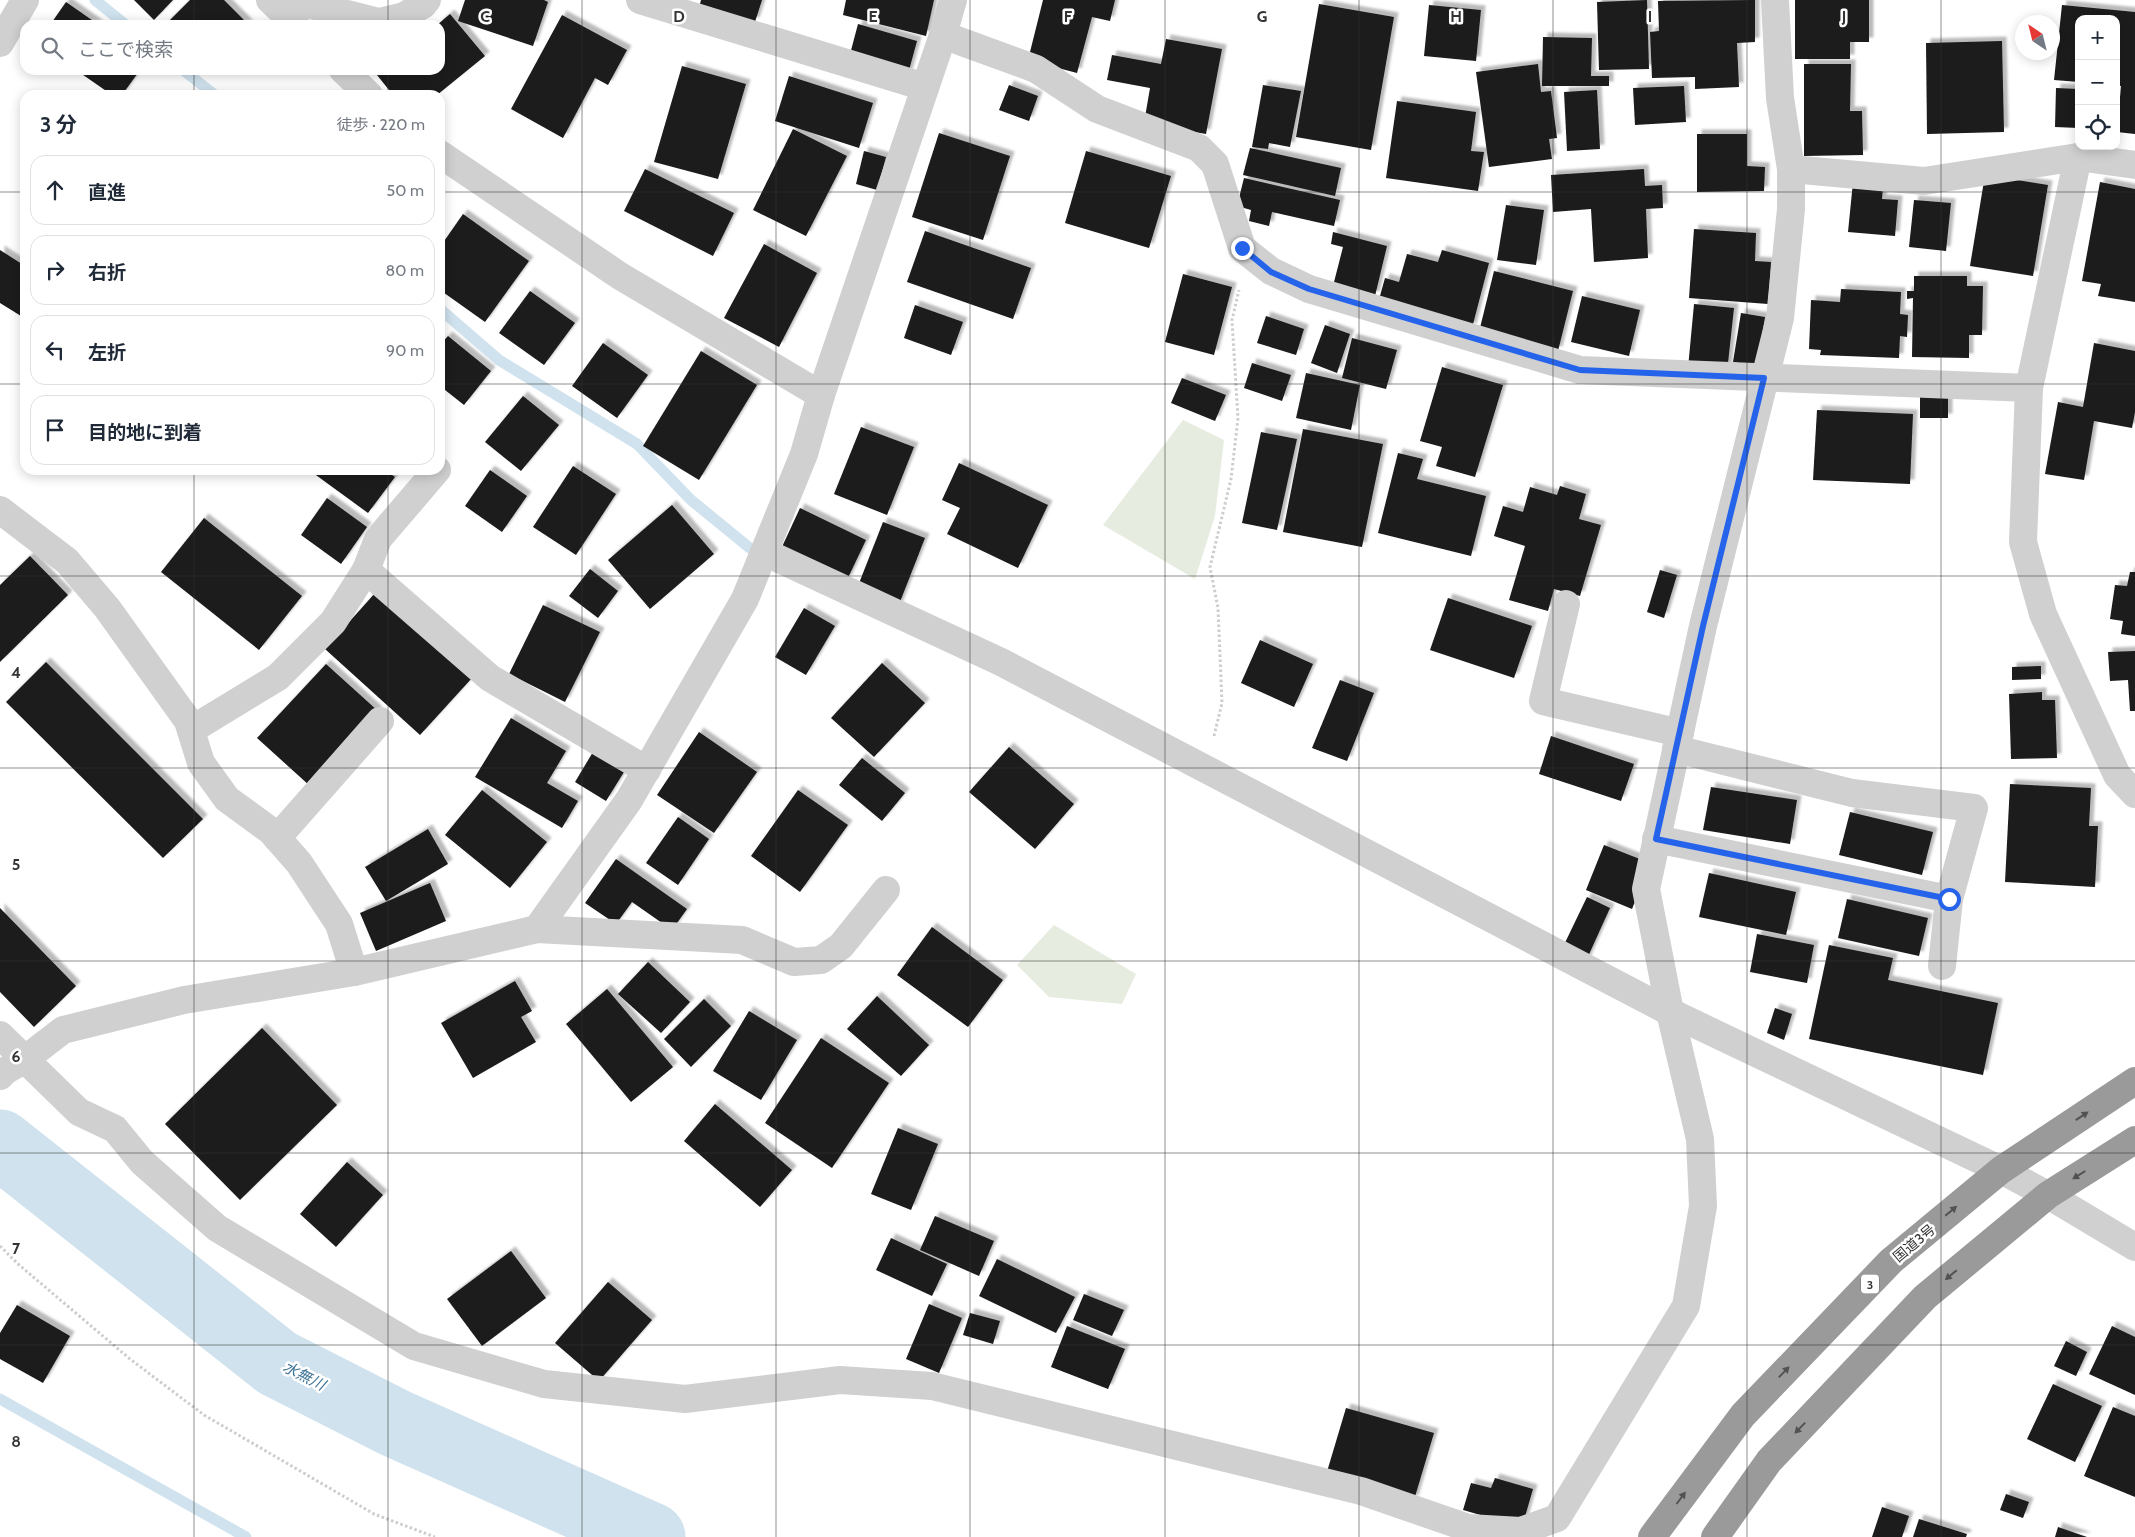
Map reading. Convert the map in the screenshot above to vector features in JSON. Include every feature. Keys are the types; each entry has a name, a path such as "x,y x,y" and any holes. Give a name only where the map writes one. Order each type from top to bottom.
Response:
{"highway":[{"name":"国道3号","path":"1652,1537 1743,1415 1891,1261 2001,1170 2135,1081"},
{"path":"1716,1537 1769,1461 1926,1297 2048,1195 2135,1140"}],"street":[{"path":"0,43 26,0"},
{"path":"270,0 291,20"},
{"path":"291,0 371,20"},
{"path":"387,20 404,16 423,6 427,0"},
{"path":"640,0 925,87"},
{"path":"537,929 629,800 745,599 804,454 821,394 943,35 953,0"},
{"path":"0,1035 10,1069 78,1112 115,1129 142,1162 217,1228 414,1346 544,1384 685,1398 840,1380 932,1386 1361,1491 1468,1528 1521,1531 1557,1518 1686,1306 1703,1206 1700,1139 1670,1012 1646,889 1703,626 1780,318 1791,209 1791,169 1780,98 1775,0"},
{"path":"943,35 1036,69 1097,109 1199,148 1214,164 1242,248 1271,272 1309,289 1580,370 2029,388"},
{"path":"348,75 364,90"},
{"path":"445,157 620,276 821,394"},
{"path":"1791,169 1924,181 2078,157 2135,165"},
{"path":"2078,157 2029,388 2023,542 2043,614 2118,776 2135,794"},
{"path":"191,730 278,677 333,622 366,570 378,539 433,475"},
{"path":"0,510 67,561 107,608 188,721 201,763 227,799 271,831 299,862 339,924 354,972"},
{"path":"764,552 1001,662 1670,1012 2001,1170 2048,1195 2135,1247"},
{"path":"366,570 490,678 647,770"},
{"path":"1566,604 1543,701 1852,793 1974,808 1949,899 1942,966"},
{"path":"277,838 380,721"},
{"path":"1656,839 1949,899"},
{"path":"10,1069 63,1030 184,1000 354,972 537,929 742,940 794,962 821,960 841,946 886,890"}],"path":[{"path":"1206,768 1222,703 1218,608 1210,567 1231,479 1238,418 1232,320 1248,253"},
{"path":"0,1246 18,1264 130,1359 204,1415 374,1514 435,1537"}],"shaded area":[{"path":"1183,420 1224,440 1215,516 1195,579 1103,525"},
{"path":"1054,925 1136,974 1122,1004 1049,997 1017,965"}],"building":[{"path":"134,0 173,0 154,20"},
{"path":"190,0 224,0 244,20 170,20"},
{"path":"465,0 544,0 548,2 533,46 458,21"},
{"path":"701,0 762,0 755,22 700,4"},
{"path":"846,0 934,0 926,36 843,15"},
{"path":"1043,0 1115,0 1110,21 1092,17 1077,73 1028,60"},
{"path":"1647,0 1649,69 1599,70 1597,2"},
{"path":"1755,0 1755,42 1737,43 1739,87 1695,89 1695,77 1652,78 1650,32 1659,31 1658,1"},
{"path":"1795,0 1869,0 1869,42 1850,42 1850,59 1795,59"},
{"path":"66,2 92,20 53,20"},
{"path":"1319,4 1394,17 1371,150 1296,137"},
{"path":"1429,5 1481,10 1476,61 1424,56"},
{"path":"2062,5 2135,12 2135,134 2120,132 2120,15 2075,15 2075,82 2054,80 2056,60 2060,60"},
{"path":"450,14 485,56 443,90 389,90 377,75 445,75 445,20 443,20"},
{"path":"562,15 627,50 608,85 595,78 563,138 511,109"},
{"path":"858,24 917,41 908,74 849,58"},
{"path":"1543,37 1592,38 1591,76 1609,76 1609,86 1542,86"},
{"path":"1166,39 1222,49 1206,134 1144,123 1150,88 1107,80 1112,55 1161,64"},
{"path":"2002,41 2004,132 1927,134 1926,43"},
{"path":"1538,64 1541,92 1551,91 1557,138 1549,139 1552,159 1489,167 1476,72"},
{"path":"1804,64 1851,64 1850,111 1862,111 1863,155 1804,156"},
{"path":"682,66 746,84 718,179 654,162"},
{"path":"83,75 136,75 126,90 105,90"},
{"path":"789,76 873,103 859,148 775,121"},
{"path":"1009,85 1038,96 1029,121 999,110"},
{"path":"1263,85 1301,91 1290,147 1269,143 1268,149 1252,147"},
{"path":"1684,86 1686,122 1635,125 1633,88"},
{"path":"2056,88 2075,89 2075,128 2055,127"},
{"path":"1597,90 1600,149 1567,151 1564,92"},
{"path":"1397,101 1476,112 1471,151 1484,152 1478,191 1386,178"},
{"path":"793,129 847,156 806,236 753,210"},
{"path":"939,133 1010,156 983,240 912,217"},
{"path":"1697,134 1747,134 1747,166 1765,167 1764,191 1697,192"},
{"path":"1250,148 1341,168 1335,196 1243,175"},
{"path":"864,151 886,157 877,190 856,184"},
{"path":"1086,151 1171,176 1149,248 1065,223"},
{"path":"645,169 734,213 713,256 624,211"},
{"path":"1644,169 1645,186 1662,185 1663,208 1646,209 1648,258 1594,262 1591,209 1553,212 1551,175"},
{"path":"1854,172 1884,175 1882,199 1898,200 1895,236 1848,232"},
{"path":"1985,175 2048,185 2033,276 1970,266"},
{"path":"1244,178 1340,200 1334,226 1272,212 1269,226 1249,221 1251,210 1237,206"},
{"path":"2100,182 2135,189 2135,302 2098,296 2101,284 2082,281"},
{"path":"1914,200 1951,203 1946,251 1909,247"},
{"path":"1506,205 1544,210 1536,265 1497,260"},
{"path":"463,214 529,261 485,322 445,294 445,240"},
{"path":"1694,229 1756,233 1755,261 1771,262 1768,304 1689,298"},
{"path":"925,231 1031,268 1013,319 907,282"},
{"path":"1333,232 1387,246 1375,296 1333,286 1343,247 1331,244"},
{"path":"764,244 817,273 779,347 724,318"},
{"path":"0,250 20,263 20,315 0,303"},
{"path":"1442,250 1489,263 1472,328 1378,303 1385,278 1399,282 1407,254 1438,262"},
{"path":"1494,271 1573,291 1558,351 1479,332"},
{"path":"1183,274 1232,287 1214,355 1165,342"},
{"path":"1914,276 1967,276 1967,286 1983,286 1982,335 1969,335 1969,358 1912,357 1913,298 1907,299 1907,291 1914,291"},
{"path":"1841,289 1901,292 1900,314 1908,315 1907,337 1900,336 1899,358 1820,355 1821,350 1809,349 1811,300 1840,302"},
{"path":"530,291 575,323 544,365 499,333"},
{"path":"1582,296 1640,310 1629,356 1571,342"},
{"path":"1694,304 1734,308 1727,372 1688,368"},
{"path":"915,305 963,322 951,355 904,338"},
{"path":"1741,313 1765,317 1757,366 1733,362"},
{"path":"1266,316 1304,329 1296,355 1257,343"},
{"path":"1325,325 1350,334 1337,373 1311,363"},
{"path":"448,336 491,371 464,405 445,390 445,339"},
{"path":"1352,338 1397,350 1386,389 1342,378"},
{"path":"603,343 648,375 617,418 572,386"},
{"path":"2094,343 2135,351 2135,412 2132,428 2094,421 2084,480 2045,474 2058,402 2083,407"},
{"path":"701,351 757,385 699,480 643,446"},
{"path":"1252,363 1291,375 1282,401 1244,388"},
{"path":"1442,367 1503,385 1475,477 1436,466 1442,447 1420,441"},
{"path":"1306,373 1360,385 1351,430 1296,418"},
{"path":"1182,378 1226,395 1215,421 1171,403"},
{"path":"1920,395 1948,395 1948,418 1920,418"},
{"path":"523,396 559,425 521,471 485,442"},
{"path":"1817,410 1913,414 1910,484 1813,480"},
{"path":"861,427 914,447 887,515 834,494"},
{"path":"1303,429 1383,444 1362,547 1283,532"},
{"path":"1261,432 1297,439 1277,530 1242,523"},
{"path":"1398,453 1423,459 1417,479 1486,496 1471,556 1378,533"},
{"path":"959,463 1048,505 1018,568 947,534 960,508 942,500"},
{"path":"573,466 616,494 576,555 533,527"},
{"path":"490,470 527,496 502,532 465,506"},
{"path":"316,475 392,475 395,477 368,513"},
{"path":"1560,486 1586,494 1579,519 1601,525 1580,596 1554,589 1548,611 1509,600 1525,546 1494,536 1503,506 1523,512 1530,487 1557,495"},
{"path":"327,498 367,527 341,564 301,535"},
{"path":"672,505 714,554 650,609 608,560"},
{"path":"800,508 866,540 847,580 781,549"},
{"path":"204,518 302,596 259,650 161,572"},
{"path":"883,522 925,538 898,607 856,591"},
{"path":"30,556 68,595 0,662 0,585"},
{"path":"590,569 618,591 598,618 569,596"},
{"path":"1660,570 1677,575 1664,618 1647,612"},
{"path":"2130,572 2135,572 2135,636 2121,634 2123,621 2110,619 2115,585 2127,586"},
{"path":"376,592 472,678 420,735 325,649"},
{"path":"1448,598 1532,626 1514,678 1430,650"},
{"path":"543,605 600,632 565,702 509,674"},
{"path":"804,608 835,626 806,675 775,657"},
{"path":"1260,640 1313,664 1294,707 1241,683"},
{"path":"2135,651 2135,711 2130,711 2128,680 2110,681 2108,652"},
{"path":"46,662 203,819 163,858 6,702"},
{"path":"882,663 925,703 874,757 831,718"},
{"path":"326,664 378,711 310,786 257,738"},
{"path":"2041,666 2041,679 2012,680 2012,667"},
{"path":"1340,680 1374,693 1347,761 1312,748"},
{"path":"2042,692 2042,700 2055,700 2057,758 2011,759 2009,694"},
{"path":"511,718 566,751 547,783 578,801 562,828 475,777"},
{"path":"699,732 757,772 714,833 657,795"},
{"path":"1551,736 1634,764 1621,801 1539,774"},
{"path":"1009,747 1074,804 1035,849 969,792"},
{"path":"593,752 624,772 606,801 575,782"},
{"path":"862,758 905,793 882,821 839,785"},
{"path":"2010,784 2091,788 2089,826 2098,826 2095,887 2005,882"},
{"path":"1711,787 1797,800 1790,844 1703,830"},
{"path":"482,790 547,842 510,888 445,835"},
{"path":"798,790 848,825 800,892 751,856"},
{"path":"1850,812 1933,832 1922,875 1839,855"},
{"path":"678,817 709,839 678,885 646,863"},
{"path":"428,829 448,864 386,901 365,867"},
{"path":"1604,845 1650,863 1632,909 1586,890"},
{"path":"616,859 687,909 672,930 632,902 616,924 585,903"},
{"path":"1709,873 1796,892 1786,935 1699,917"},
{"path":"430,883 446,921 376,951 360,913"},
{"path":"1587,897 1610,908 1586,961 1562,949"},
{"path":"1847,899 1928,918 1919,956 1838,938"},
{"path":"0,908 76,986 34,1027 0,992"},
{"path":"932,927 1003,980 968,1027 897,975"},
{"path":"1757,934 1814,945 1807,983 1750,972"},
{"path":"1829,945 1893,958 1888,980 1998,1003 1983,1075 1809,1039"},
{"path":"648,962 690,1002 661,1033 618,994"},
{"path":"515,981 532,1011 521,1017 536,1042 473,1078 441,1023"},
{"path":"607,989 673,1067 631,1102 566,1024"},
{"path":"877,996 929,1045 901,1076 847,1029"},
{"path":"704,999 731,1026 691,1067 664,1039"},
{"path":"1775,1008 1792,1014 1784,1040 1767,1033"},
{"path":"749,1011 797,1040 761,1100 713,1071"},
{"path":"262,1028 337,1105 240,1200 165,1124"},
{"path":"821,1038 889,1083 832,1168 765,1123"},
{"path":"715,1104 792,1170 760,1207 684,1141"},
{"path":"898,1128 938,1144 911,1210 871,1194"},
{"path":"347,1162 383,1195 336,1247 300,1214"},
{"path":"935,1216 994,1241 979,1276 920,1250"},
{"path":"891,1238 947,1264 932,1296 876,1270"},
{"path":"511,1251 546,1298 482,1346 447,1299"},
{"path":"997,1259 1075,1297 1056,1333 979,1296"},
{"path":"608,1282 652,1320 599,1381 555,1343"},
{"path":"1084,1294 1124,1310 1112,1336 1073,1320"},
{"path":"929,1304 962,1318 939,1373 906,1359"},
{"path":"17,1305 70,1336 43,1383 0,1359 0,1333"},
{"path":"970,1313 1000,1321 993,1344 963,1335"},
{"path":"1067,1326 1125,1349 1108,1389 1051,1367"},
{"path":"2112,1326 2135,1337 2135,1395 2089,1374"},
{"path":"2066,1341 2087,1352 2076,1376 2054,1366"},
{"path":"2053,1384 2102,1406 2075,1462 2027,1439"},
{"path":"2113,1407 2135,1416 2135,1497 2084,1476"},
{"path":"1346,1408 1434,1433 1414,1500 1326,1475"},
{"path":"1495,1478 1533,1489 1522,1527 1463,1510 1471,1483 1491,1488"},
{"path":"2006,1494 2029,1502 2023,1518 2000,1510"},
{"path":"1882,1507 1909,1516 1902,1537 1872,1537"},
{"path":"1919,1519 1967,1534 1966,1537 1913,1537"},
{"path":"2058,1527 2087,1537 2055,1537"}],"waterway":[{"path":"95,0 120,20"},
{"path":"189,75 209,90"},
{"path":"445,313 499,360 637,444 691,500 751,549"},
{"name":"水無川","path":"0,1144 277,1363 395,1423 651,1537"},
{"path":"0,1399 246,1537"}],"route":[{"path":"1242,248 1271,272 1309,289 1580,370 1764,378 1703,626 1656,839 1949,899"}]}
